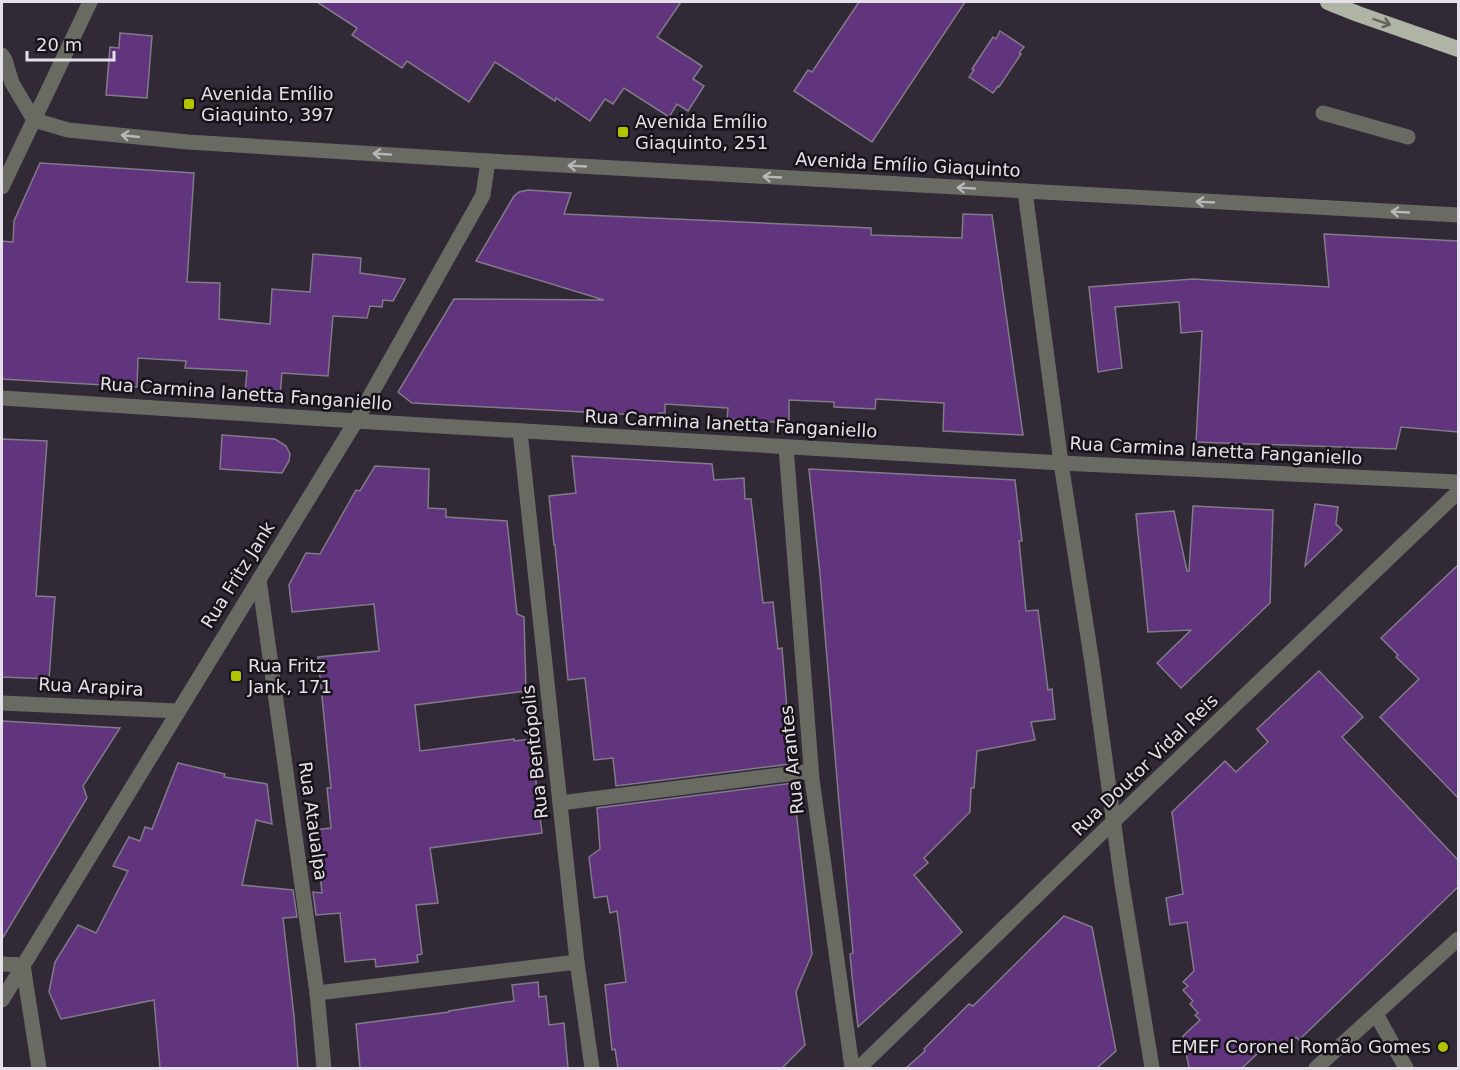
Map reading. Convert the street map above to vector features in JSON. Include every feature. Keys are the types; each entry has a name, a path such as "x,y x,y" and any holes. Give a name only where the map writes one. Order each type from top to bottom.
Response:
{"highway":[{"path":"1328,2 1458,49"}],"street":[{"path":"2,187 90,2"},
{"path":"2,55 12,83 34,120"},
{"path":"1323,113 1408,137"},
{"name":"Avenida Emílio Giaquinto","path":"34,120 68,130 177,141 489,161 1458,215"},
{"name":"Rua Fritz Jank","path":"2,1000 356,421 483,195 489,161"},
{"path":"1025,191 1060,463 1092,663 1122,884 1152,1068"},
{"name":"Rua Carmina Ianetta Fanganiello","path":"2,398 1060,463 1458,482"},
{"name":"Rua Bentópolis","path":"520,431 577,962 592,1068"},
{"name":"Rua Arantes","path":"786,447 811,771 852,1068"},
{"name":"Rua Doutor Vidal Reis","path":"859,1068 1458,492"},
{"name":"Rua Ataualpa","path":"259,579 317,993 324,1068"},
{"name":"Rua Arapira","path":"2,703 178,711"},
{"path":"560,803 811,771"},
{"path":"1316,1068 1458,939"},
{"path":"317,993 577,962"},
{"path":"2,964 23,965 39,1068"},
{"path":"1376,1014 1406,1068"}],"building":[{"path":"317,2 681,2 657,37 702,66 693,79 704,86 688,111 677,104 669,117 624,88 613,104 605,99 590,121 495,62 469,102 407,61 402,68 352,35 357,28"},
{"path":"859,2 965,2 872,142 794,91 808,70 812,72"},
{"path":"1000,31 1024,47 993,93 969,77 993,37 996,39"},
{"path":"120,33 152,36 147,98 106,95 110,47 119,48"},
{"path":"40,163 194,173 187,282 220,283 219,319 270,324 272,289 310,292 313,254 361,258 360,273 405,279 393,301 383,300 382,307 370,306 367,318 333,316 328,376 282,373 280,395 245,393 247,371 185,368 186,361 138,358 137,387 2,379 2,241 13,242 14,221"},
{"path":"528,190 571,193 564,214 871,228 871,235 962,238 963,214 992,215 1023,435 943,431 944,403 876,399 875,409 834,407 834,402 789,400 789,423 727,419 728,408 665,404 665,413 659,413 659,416 412,403 398,392 454,299 604,300 476,261 514,196"},
{"path":"1324,234 1458,241 1458,432 1401,427 1396,449 1196,442 1202,331 1181,333 1179,302 1115,307 1122,368 1098,372 1089,287 1193,279 1329,287"},
{"path":"222,435 275,439 286,446 290,454 289,461 282,473 220,469"},
{"path":"2,439 47,441 36,596 55,597 49,679 2,677"},
{"path":"572,456 712,464 714,480 744,478 745,499 751,499 763,603 773,602 778,649 782,648 790,764 616,786 613,758 594,760 585,678 568,680 549,496 576,493"},
{"path":"375,466 429,469 428,508 446,509 446,517 507,521 517,614 524,617 526,691 415,705 420,751 514,739 514,741 531,739 542,833 430,848 438,903 416,905 422,954 417,955 418,962 376,967 375,959 345,962 340,913 316,915 313,892 322,893 315,830 331,828 327,788 331,788 318,657 379,651 374,604 292,612 289,585 306,553 320,554 356,490 360,491"},
{"path":"809,469 1015,480 1022,541 1019,541 1026,611 1038,610 1048,690 1052,689 1055,719 1031,722 1035,740 977,751 970,812 924,858 928,863 914,875 962,932 858,1027 850,954 853,953 820,574"},
{"path":"1315,504 1338,507 1336,524 1342,530 1305,566"},
{"path":"1193,506 1273,510 1270,603 1181,688 1157,663 1191,630 1148,632 1136,514 1174,511 1187,571 1189,571"},
{"path":"1458,565 1458,798 1380,717 1419,679 1396,657 1398,655 1381,638"},
{"path":"1319,671 1363,717 1342,737 1458,860 1458,887 1299,1040 1296,1037 1282,1050 1272,1040 1242,1068 1189,1068 1183,1036 1200,1020 1195,1015 1198,1013 1190,1004 1193,1001 1183,990 1188,986 1183,982 1194,971 1187,922 1170,925 1166,898 1183,894 1172,812 1225,761 1236,772 1268,742 1257,729"},
{"path":"2,721 120,728 83,786 87,798 2,939"},
{"path":"178,763 225,774 224,777 267,784 272,824 256,820 242,885 293,890 297,917 283,918 298,1068 160,1068 154,1000 61,1019 49,992 55,962 78,925 96,933 128,871 113,866 129,837 140,841 145,827 152,829"},
{"path":"793,783 812,954 796,992 805,1045 782,1068 618,1068 615,1049 612,1050 605,985 626,982 617,911 610,913 607,896 594,898 589,857 600,849 597,808"},
{"path":"1064,916 1092,927 1116,1051 1097,1068 906,1068 969,1004 973,1006"},
{"path":"538,982 539,997 546,996 549,1025 564,1023 568,1068 360,1068 356,1024 514,1001 512,985"}],"place":[{"name":"Avenida Emílio Giaquinto, 397","path":"189,104"},
{"name":"Avenida Emílio Giaquinto, 251","path":"623,132"},
{"name":"Rua Fritz Jank, 171","path":"236,676"},
{"name":"EMEF Coronel Romão Gomes","path":"1443,1047"}]}
